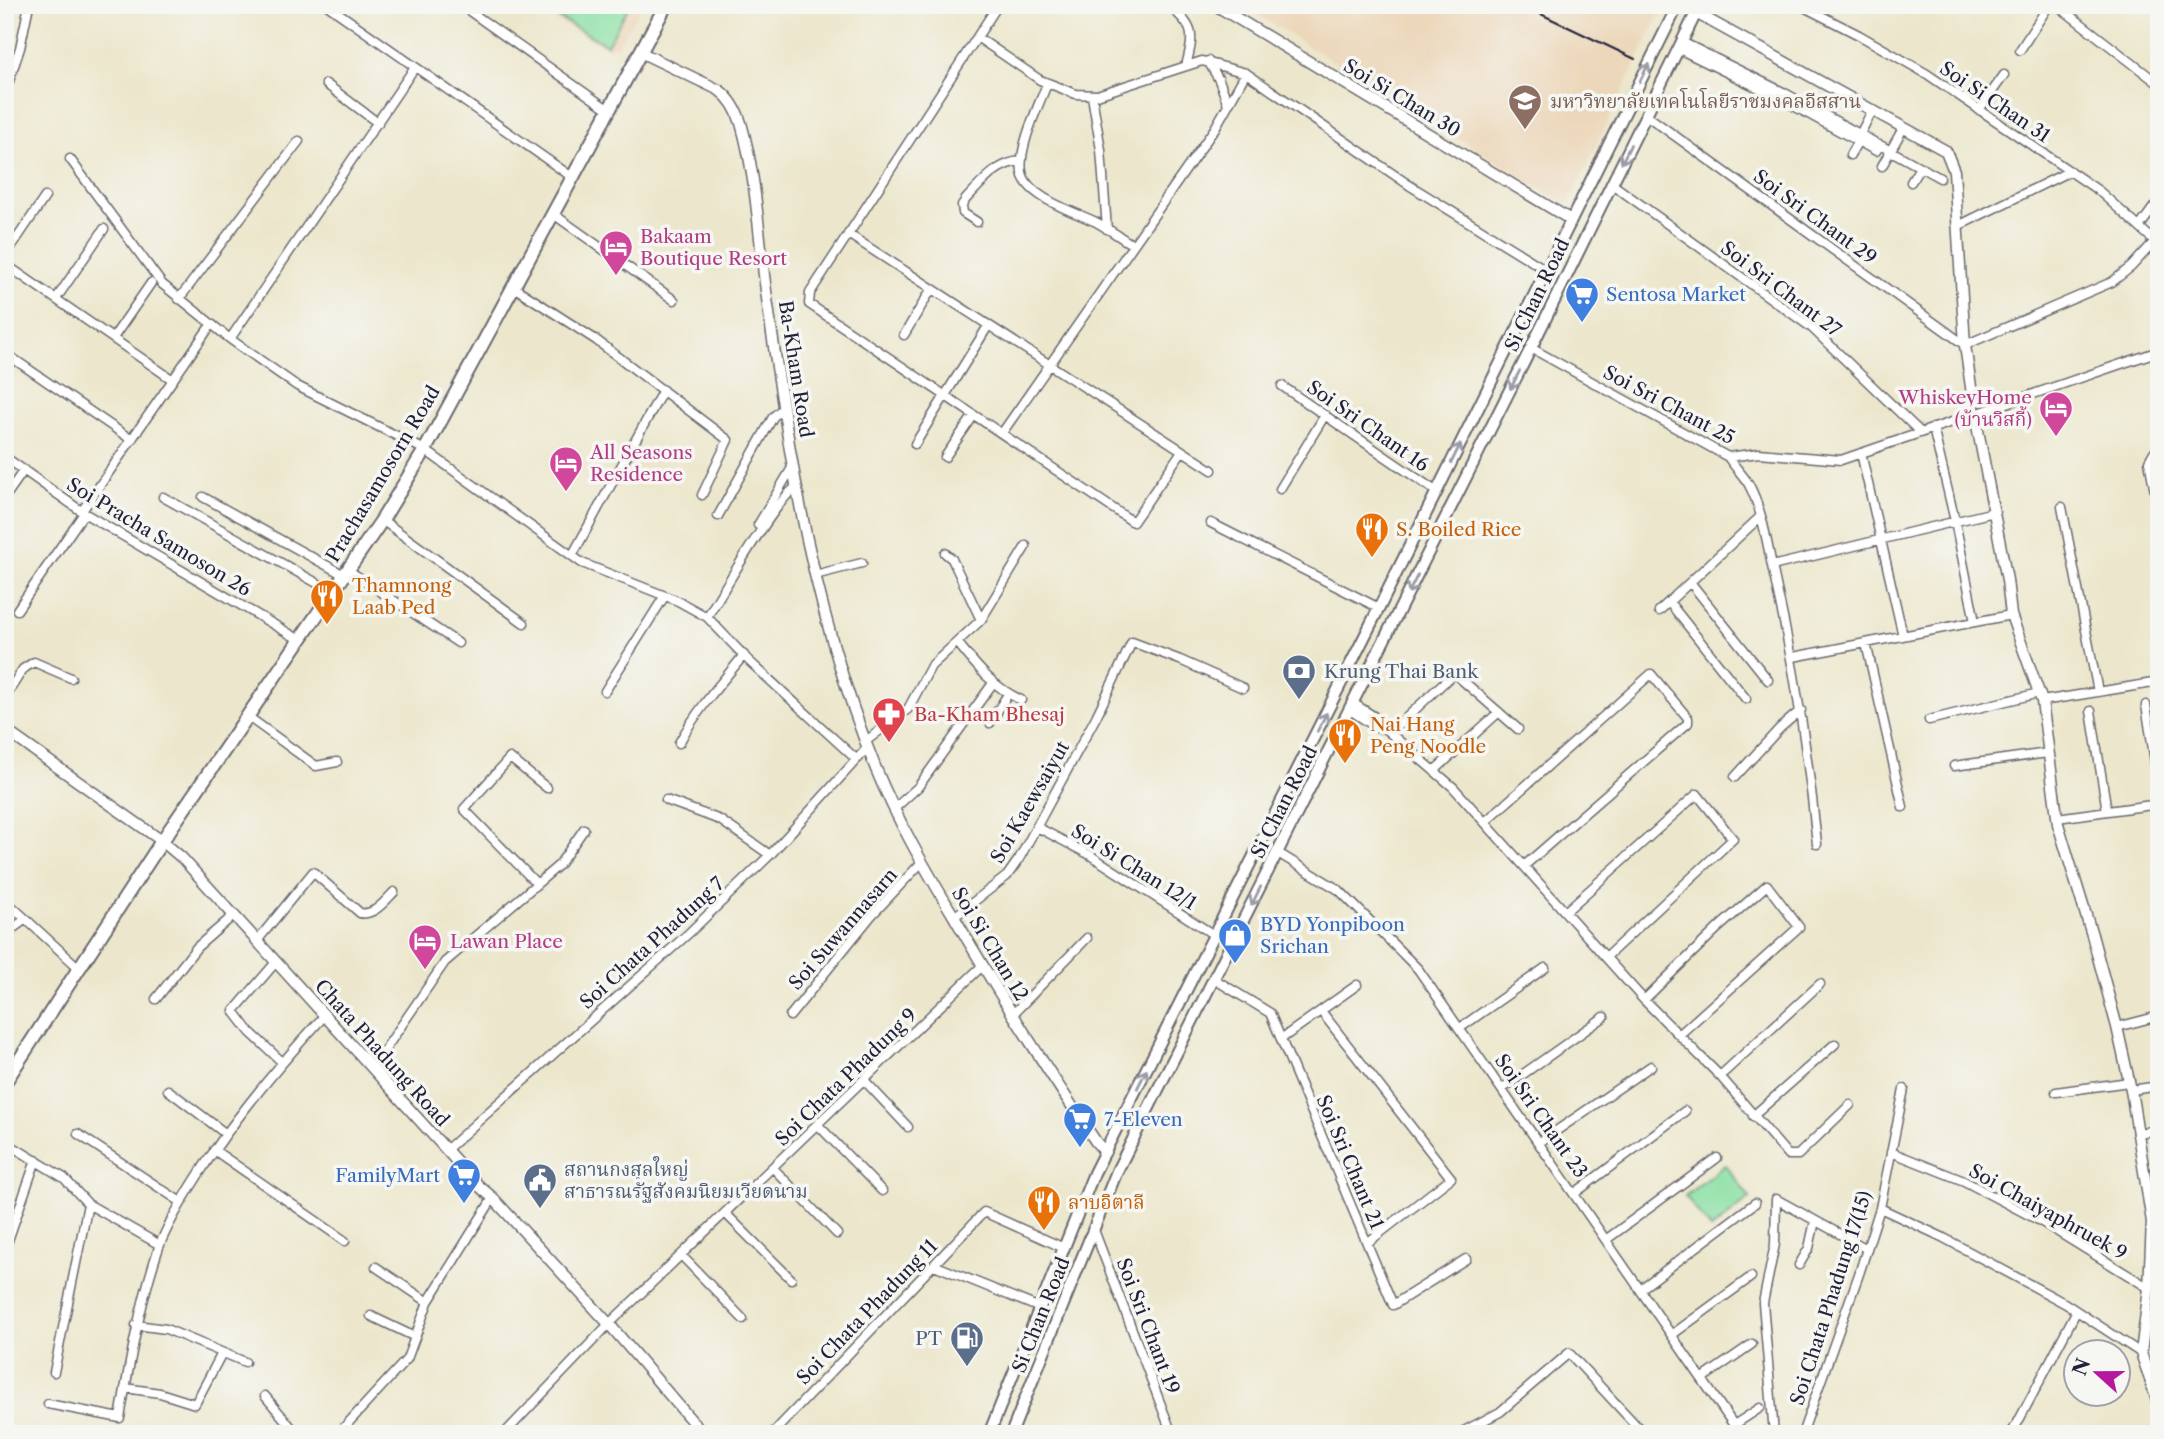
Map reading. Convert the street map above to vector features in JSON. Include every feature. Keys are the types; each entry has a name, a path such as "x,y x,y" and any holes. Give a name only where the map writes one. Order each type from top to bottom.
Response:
{"main road":[{"name":"Prachasamosorn Road","path":"5,1082 162,841 382,520 425,450 666,5"},
{"name":"Si Chan Road","path":"989,1434 1105,1152 1678,5"},
{"name":"Si Chan Road","path":"1011,1434 1120,1166 1531,348 1698,9"},
{"path":"1546,270 1563,280"},
{"path":"1105,1152 1120,1166"}],"street":[{"path":"5,93 20,48 29,5"},
{"path":"327,5 572,177"},
{"path":"461,5 609,110"},
{"path":"998,5 810,293 809,304 1133,522 1182,451"},
{"path":"1168,5 1191,30 1193,38 1186,66"},
{"name":"Soi Si Chan 30","path":"1215,5 1571,220"},
{"name":"Soi Si Chan 31","path":"1800,5 1870,41 1927,75 2099,191 2157,243"},
{"path":"2020,50 2049,5"},
{"path":"2057,5 2159,84"},
{"path":"1698,9 1946,150 1954,171 1965,345 2011,615 2040,697 2057,818 2117,1027 2155,1222 2141,1353 2159,1406"},
{"path":"977,37 1047,83 1076,94 1092,96 1208,61 1246,73 1409,185 1546,270"},
{"path":"1680,45 1783,92 1876,150 1880,145 1940,178"},
{"name":"Ba-Kham Road","path":"640,52 719,90 727,96 740,120 753,184 767,302 797,487 815,575 850,696 867,744"},
{"path":"1208,61 1228,104"},
{"path":"230,340 415,67"},
{"path":"1002,433 1215,128 1246,73"},
{"path":"1979,110 2004,75"},
{"path":"1047,83 1021,161 1024,179 1036,193 1107,229 1133,246"},
{"path":"326,85 378,123"},
{"path":"1092,96 1101,150 1107,229"},
{"path":"1850,155 1870,114"},
{"name":"Soi Sri Chant 29","path":"1646,115 1965,345"},
{"path":"1882,166 1901,132"},
{"path":"1859,138 1874,142"},
{"path":"180,299 299,141"},
{"path":"70,159 162,284 230,340 297,386 425,450 582,563 707,617 856,759"},
{"path":"977,222 963,213 962,205 966,199 998,167 1021,161"},
{"path":"1911,182 1920,167"},
{"path":"1958,226 2070,171"},
{"name":"Soi Sri Chant 27","path":"1612,184 1812,328 1920,432"},
{"path":"5,256 45,197"},
{"path":"2140,226 2159,200"},
{"path":"552,213 674,300"},
{"path":"56,299 104,229"},
{"path":"848,234 1212,470"},
{"path":"1965,345 2112,282 2157,243"},
{"path":"5,264 173,380"},
{"path":"113,338 151,283"},
{"path":"512,286 596,340 728,440 702,495"},
{"path":"904,335 931,290"},
{"path":"915,444 988,326"},
{"path":"17,610 208,329"},
{"name":"Soi Sri Chant 25","path":"1531,348 1728,457 1759,453 1841,460 2159,351"},
{"path":"5,353 132,440"},
{"name":"Soi Sri Chant 16","path":"1282,386 1437,492"},
{"path":"572,556 663,390"},
{"path":"718,516 773,417 783,407"},
{"path":"945,457 974,415"},
{"path":"1280,489 1325,415"},
{"path":"1933,428 1975,622"},
{"path":"2158,507 2149,461 2154,452 2159,451"},
{"path":"1861,453 1903,635"},
{"name":"Soi Pracha Samoson 26","path":"5,457 83,512 300,640"},
{"path":"1728,457 1748,483 1760,517 1793,657 1817,844"},
{"path":"758,524 793,466"},
{"path":"5,497 24,470"},
{"path":"707,617 776,508 791,489 797,487"},
{"path":"163,497 333,592"},
{"path":"204,497 346,573 458,643"},
{"path":"2062,507 2098,692"},
{"path":"1772,566 1994,512"},
{"path":"1659,611 1760,517"},
{"path":"382,520 524,623"},
{"path":"1211,523 1379,608"},
{"name":"Soi Chata Phadung 7","path":"446,1150 690,933 770,855 867,744 908,709 931,666 981,620 1026,546"},
{"path":"945,554 951,559 981,620"},
{"path":"815,575 862,563"},
{"path":"1690,582 1768,680"},
{"path":"605,691 664,597"},
{"path":"1669,601 1746,699"},
{"path":"1793,657 2011,615"},
{"path":"957,642 979,671 1008,694 1021,700"},
{"name":"Soi Kaewsaiyut","path":"954,917 1007,876 1019,859 1096,717 1132,642 1243,688"},
{"path":"1866,643 1903,807"},
{"path":"679,743 709,695 744,655"},
{"path":"5,697 23,669 34,663 71,678"},
{"path":"1387,730 1454,673 1518,729"},
{"path":"1485,822 1651,674 1688,718 1688,723 1524,866"},
{"path":"1929,720 2040,697 2098,692 2159,682"},
{"path":"895,808 918,787 993,683"},
{"path":"990,723 1008,694"},
{"path":"2146,705 2159,787"},
{"path":"1351,706 1381,721 1387,730 1453,787 1644,1000 1720,1076 1788,1155 1798,1155 1850,1105"},
{"path":"1735,777 1780,728 1801,710"},
{"path":"2091,710 2107,811"},
{"path":"1434,771 1499,712"},
{"path":"247,716 316,766 337,762"},
{"name":"Chata Phadung Road","path":"7,734 162,841 182,858 446,1150 609,1324 703,1434"},
{"name":"Soi Si Chan 12","path":"867,744 922,862 981,967 1105,1152"},
{"path":"1954,766 2048,753"},
{"path":"537,884 464,808 510,758 547,788"},
{"path":"1565,912 1697,794 1733,839 1605,957"},
{"path":"666,800 720,820 770,855"},
{"path":"2057,818 2159,804"},
{"name":"Soi Si Chan 12/1","path":"1037,827 1090,855 1214,935"},
{"path":"373,1067 445,962 559,865 584,829"},
{"name":"Soi Sri Chant 23","path":"1278,853 1339,890 1418,969 1642,1288 1740,1434"},
{"name":"Soi Suwannasarn","path":"790,1016 872,916 922,862"},
{"path":"257,941 313,872 360,913 374,911 394,892"},
{"path":"1644,1000 1767,885 1798,927 1679,1035"},
{"path":"5,900 79,968"},
{"path":"156,999 197,947 234,915"},
{"path":"5,934 26,919"},
{"path":"1012,1015 1087,938"},
{"path":"276,962 234,1011 282,1062"},
{"name":"Soi Chata Phadung 9","path":"504,1434 609,1324 981,967"},
{"path":"1460,1028 1545,968"},
{"name":"Soi Sri Chant 21","path":"1214,979 1270,1013 1393,1305 1466,1259"},
{"path":"1720,1076 1820,984"},
{"path":"1281,1040 1357,985"},
{"path":"1321,1011 1451,1178 1367,1243"},
{"path":"48,1404 120,1418 136,1325 160,1245 181,1202 226,1134 282,1062 325,1015"},
{"path":"2117,1027 2159,1016"},
{"path":"1502,1089 1604,1017"},
{"path":"1753,1116 1835,1044"},
{"path":"1540,1142 1651,1066"},
{"path":"864,1081 908,1127"},
{"path":"2056,1092 2159,1086"},
{"name":"Soi Chata Phadung 17(15)","path":"1802,1434 1880,1208 1904,1089"},
{"path":"168,1090 226,1134"},
{"path":"1575,1193 1685,1111"},
{"path":"818,1125 882,1191"},
{"path":"2137,1133 2159,1130"},
{"path":"78,1134 181,1202"},
{"path":"5,1142 64,1178 88,1203 160,1245"},
{"path":"214,1150 345,1241"},
{"name":"Soi Chaiyaphruek 9","path":"1891,1152 1964,1181 2031,1216 2149,1288"},
{"path":"1607,1238 1717,1158"},
{"path":"5,1249 36,1160"},
{"path":"773,1168 836,1234"},
{"path":"338,1434 407,1359 428,1303 493,1198"},
{"path":"1774,1434 1763,1303 1775,1244 1776,1199 1867,1250"},
{"path":"54,1372 88,1203"},
{"path":"1642,1288 1755,1203"},
{"path":"1880,1208 1942,1237 2066,1304 2141,1353"},
{"name":"Soi Chata Phadung 11","path":"772,1434 984,1212 1064,1248"},
{"path":"725,1213 791,1279"},
{"path":"1799,1265 1809,1248 1815,1221"},
{"name":"Soi Sri Chant 19","path":"1094,1230 1172,1434"},
{"path":"681,1255 743,1319"},
{"path":"934,1265 1040,1308"},
{"path":"376,1267 428,1303"},
{"path":"1673,1334 1751,1276"},
{"path":"2009,1434 2017,1424 2076,1312"},
{"path":"371,1316 415,1337"},
{"path":"136,1325 166,1329 245,1362"},
{"path":"1703,1378 1752,1344"},
{"path":"125,1388 160,1393 195,1404 222,1353"},
{"path":"1458,1434 1500,1412 1569,1353 1644,1434"},
{"path":"2146,1367 2159,1368"},
{"path":"265,1396 297,1434"},
{"path":"1734,1425 1760,1408"}],"shaded area":[{"path":"527,5 642,5 617,47 609,48"},
{"name":"มหาวิทยาลัยเทคโนโลยีราชมงคลอีสสาน","path":"1241,5 1664,5 1568,205"}],"green space":[{"path":"552,5 624,5 628,8 607,45 548,12"},
{"path":"1725,1165 1750,1198 1711,1229 1685,1196"}],"tram line":[{"path":"1522,5 1635,59"}],"place":[{"name":"มหาวิทยาลัยเทคโนโลยีราชมงคลอีสสาน","path":"1525,131"},
{"name":"Bakaam Boutique Resort","path":"616,277"},
{"name":"Sentosa Market","path":"1582,324"},
{"name":"WhiskeyHome (บ้านวิสกี้)","path":"2056,438"},
{"name":"All Seasons Residence","path":"566,493"},
{"name":"S. Boiled Rice","path":"1372,559"},
{"name":"Thamnong Laab Ped","path":"327,626"},
{"name":"Krung Thai Bank","path":"1299,701"},
{"name":"Ba-Kham Bhesaj","path":"889,744"},
{"name":"Nai Hang Peng Noodle","path":"1345,765"},
{"name":"BYD Yonpiboon Srichan","path":"1235,965"},
{"name":"Lawan Place","path":"425,971"},
{"name":"7-Eleven","path":"1080,1149"},
{"name":"FamilyMart","path":"464,1205"},
{"name":"สถานกงสุลใหญ่ สาธารณรัฐสังคมนิยมเวียดนาม","path":"540,1210"},
{"name":"ลาบอิตาลี","path":"1044,1232"},
{"name":"PT","path":"967,1368"}]}
